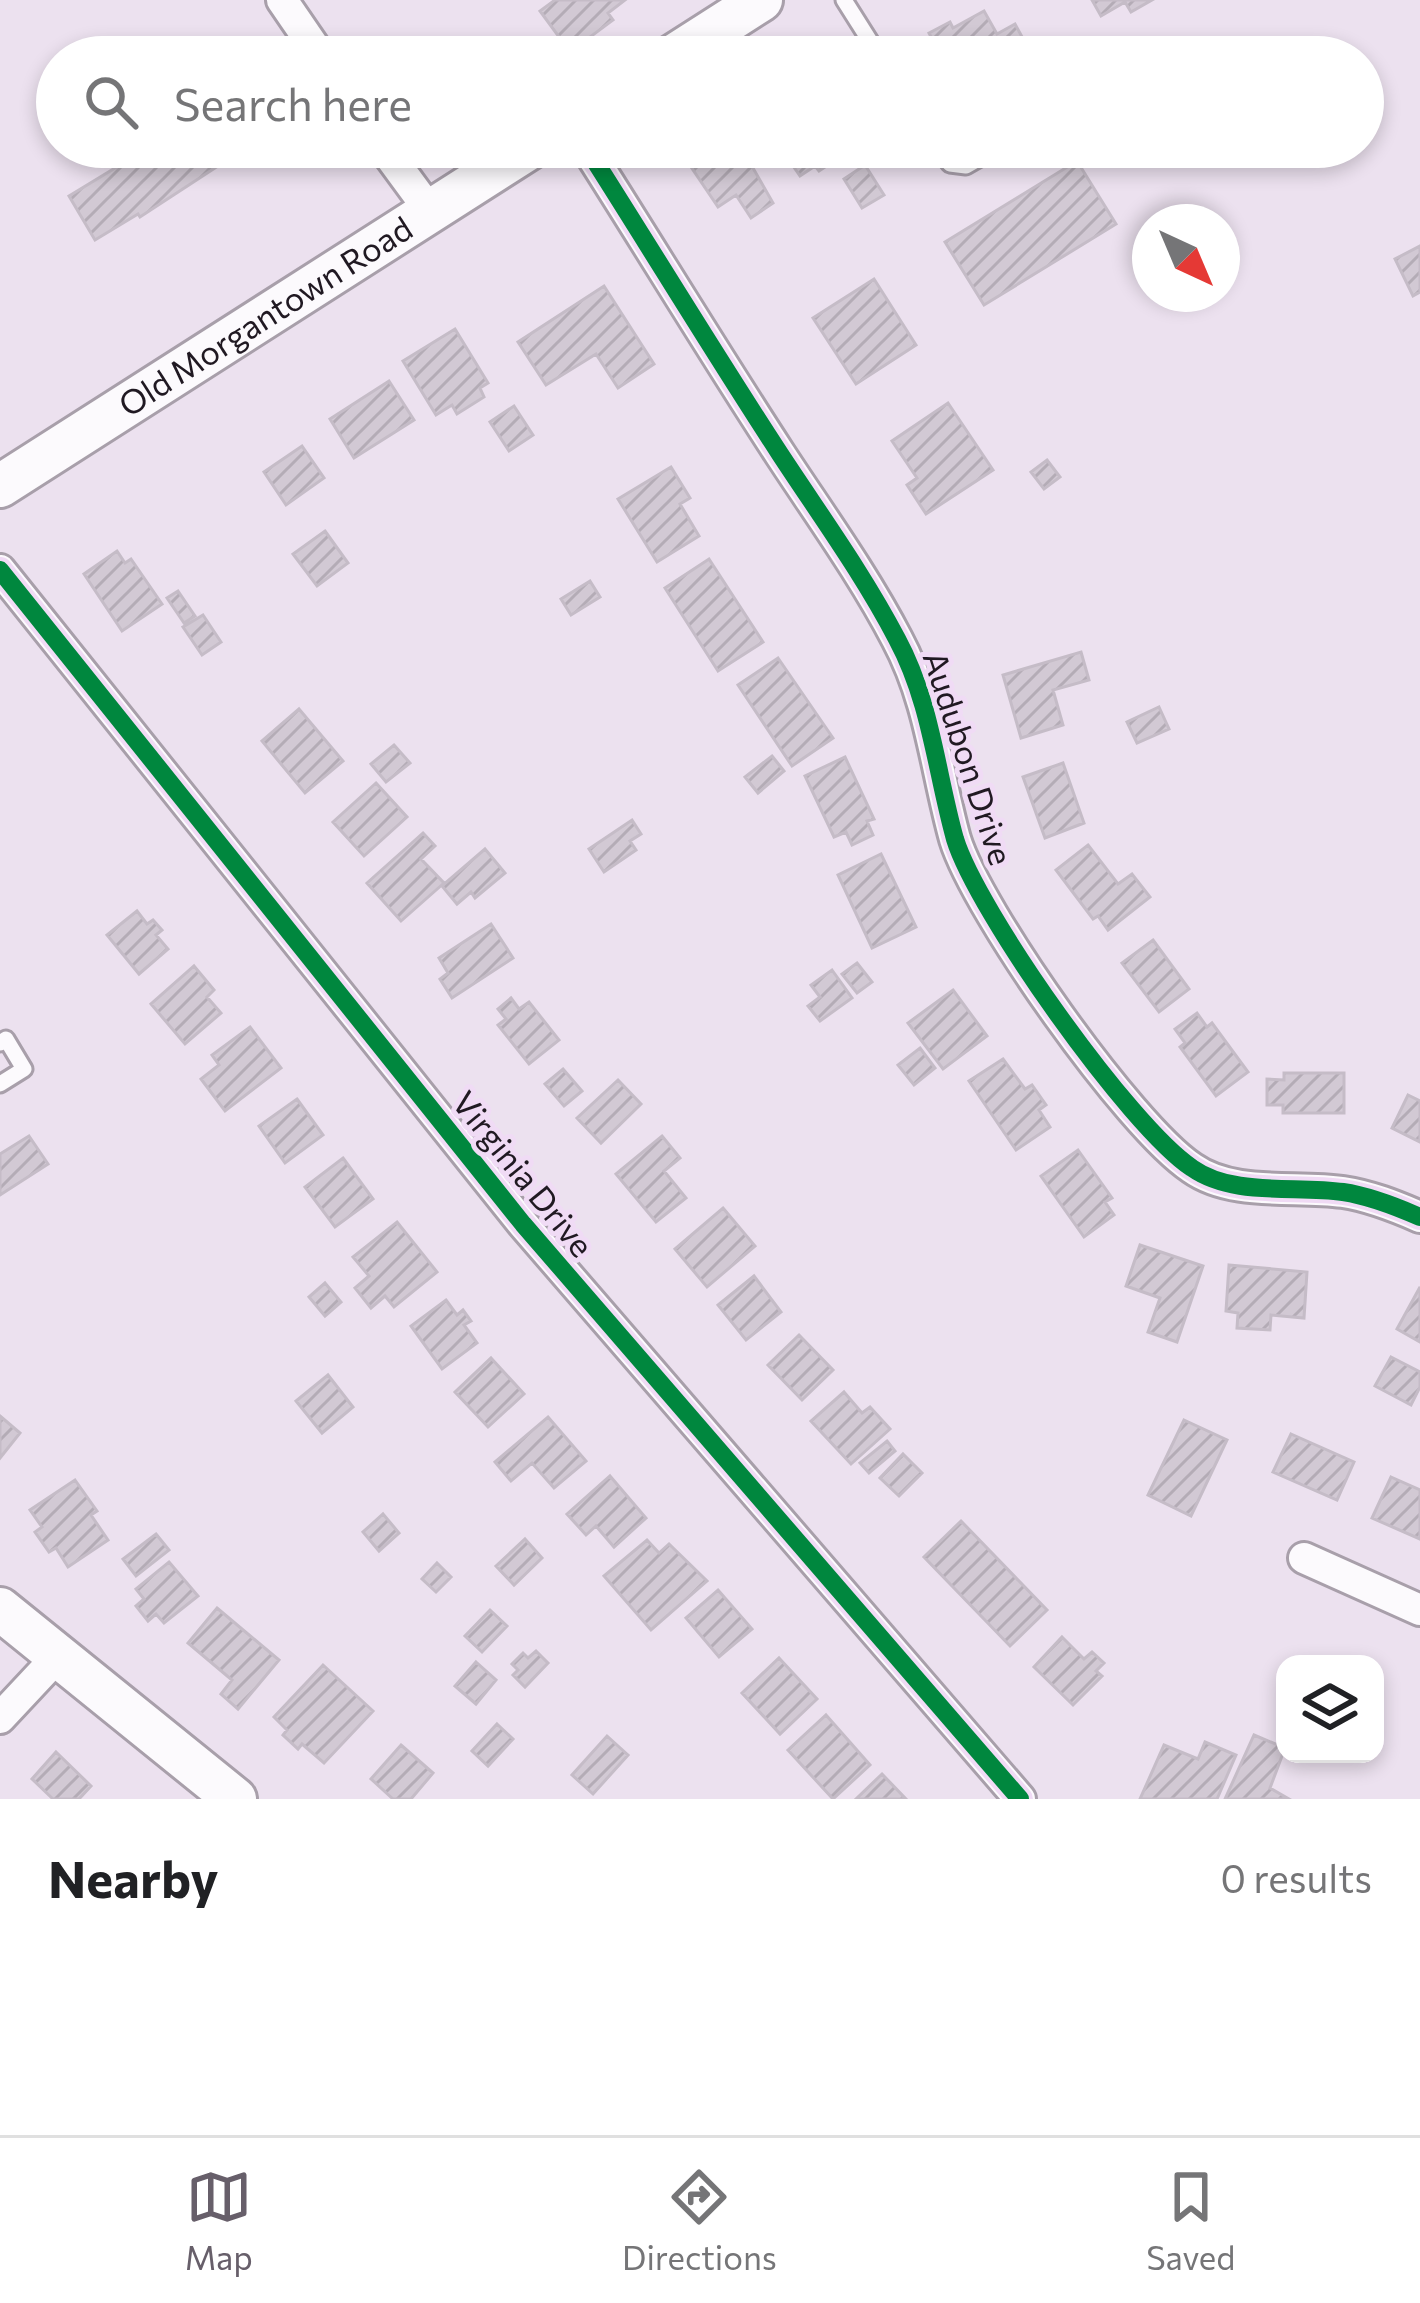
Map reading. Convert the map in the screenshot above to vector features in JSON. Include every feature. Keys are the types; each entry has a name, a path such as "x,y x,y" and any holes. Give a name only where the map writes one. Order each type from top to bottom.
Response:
{"street":[{"path":"282,0 307,36"},
{"path":"704,36 761,0"},
{"path":"398,168 430,211"},
{"name":"Old Morgantown Road","path":"0,487 498,168"},
{"name":"Audubon Drive","path":"599,168 883,613 925,704 956,841 969,874 1027,966 1130,1110 1178,1159 1214,1179 1341,1191 1382,1200 1420,1217"},
{"name":"Virginia Drive","path":"0,570 523,1223 1020,1799"},
{"path":"1304,1558 1420,1610"},
{"path":"0,1610 235,1799"},
{"path":"0,1718 58,1656"}],"lane":[{"path":"844,0 867,36"},
{"path":"0,1043 6,1040 24,1069 0,1084"}],"building":[{"path":"555,0 625,0 608,13 613,20 592,36 558,36 540,11"},
{"path":"1092,0 1152,0 1131,12 1125,2 1101,16"},
{"path":"984,11 997,34 1015,24 1022,36 929,33 950,22 953,28"},
{"path":"115,168 215,168 95,240 69,196"},
{"path":"692,168 753,168 773,203 751,218 736,195 718,207"},
{"path":"867,168 884,195 862,208 844,179"},
{"path":"1066,168 1081,168 1116,224 984,305 945,242"},
{"path":"1420,246 1420,292 1413,296 1395,259"},
{"path":"874,279 916,345 856,384 813,318"},
{"path":"604,286 654,364 618,388 596,354 546,385 518,342"},
{"path":"455,329 488,383 480,388 484,397 457,414 452,405 436,415 403,361"},
{"path":"389,381 414,420 354,458 330,419"},
{"path":"948,403 993,470 926,514 907,485 917,478 892,441"},
{"path":"514,406 533,435 509,451 490,422"},
{"path":"302,446 324,478 286,505 264,472"},
{"path":"1047,460 1060,477 1044,489 1031,472"},
{"path":"671,467 690,498 680,504 699,536 657,562 618,499"},
{"path":"325,531 348,563 317,586 293,554"},
{"path":"117,551 125,563 131,559 162,604 122,631 84,574"},
{"path":"709,559 763,642 718,671 665,588"},
{"path":"590,581 600,597 571,615 561,599"},
{"path":"178,591 195,616 184,623 167,598"},
{"path":"203,615 221,642 202,655 183,627"},
{"path":"1081,652 1089,680 1053,690 1063,725 1021,738 1003,675"},
{"path":"778,658 833,738 792,766 738,685"},
{"path":"1159,707 1169,729 1137,743 1127,722"},
{"path":"299,709 343,761 305,793 262,741"},
{"path":"394,745 410,763 386,782 371,764"},
{"path":"772,756 784,771 758,793 745,777"},
{"path":"845,757 874,819 867,821 873,835 852,845 846,832 834,837 805,776"},
{"path":"1063,763 1084,823 1045,838 1023,777"},
{"path":"376,783 407,817 364,856 333,822"},
{"path":"632,820 641,834 630,841 636,850 604,872 589,849"},
{"path":"423,833 435,846 421,859 444,883 401,921 367,883"},
{"path":"1088,845 1118,884 1132,874 1150,897 1108,930 1098,916 1093,919 1056,870"},
{"path":"485,849 505,873 475,898 471,892 457,904 442,886"},
{"path":"881,854 916,927 872,948 838,875"},
{"path":"137,911 147,924 153,920 162,930 156,935 168,949 139,974 107,935"},
{"path":"491,924 513,958 452,998 440,979 448,973 439,958"},
{"path":"1153,940 1189,989 1159,1012 1122,963"},
{"path":"857,963 872,982 857,993 842,974"},
{"path":"194,966 214,990 207,997 221,1013 185,1044 151,1004"},
{"path":"832,970 852,998 820,1021 808,1006 820,997 811,985"},
{"path":"953,990 987,1036 943,1069 908,1023"},
{"path":"511,998 519,1009 529,1002 559,1040 529,1064 498,1025 506,1019 498,1009"},
{"path":"1197,1013 1207,1027 1212,1023 1248,1072 1216,1096 1180,1047 1185,1043 1175,1029"},
{"path":"250,1027 281,1068 225,1111 201,1079 219,1065 212,1055"},
{"path":"920,1048 935,1068 914,1085 898,1065"},
{"path":"1003,1059 1025,1089 1032,1085 1046,1105 1039,1110 1050,1127 1016,1150 969,1081"},
{"path":"563,1069 582,1091 564,1106 545,1084"},
{"path":"1284,1073 1344,1073 1344,1113 1283,1113 1283,1105 1267,1105 1267,1079 1284,1080"},
{"path":"618,1080 641,1104 601,1143 577,1118"},
{"path":"1408,1095 1420,1101 1420,1142 1392,1128"},
{"path":"297,1099 323,1135 285,1163 259,1126"},
{"path":"29,1136 48,1164 0,1195 0,1154"},
{"path":"662,1136 680,1158 664,1171 686,1198 656,1222 616,1174"},
{"path":"1078,1150 1112,1198 1105,1202 1114,1215 1084,1237 1041,1176"},
{"path":"343,1158 373,1199 335,1227 305,1187"},
{"path":"723,1208 755,1246 707,1287 675,1249"},
{"path":"397,1222 437,1272 394,1307 385,1296 371,1308 355,1288 369,1276 353,1257"},
{"path":"1140,1245 1203,1266 1177,1342 1148,1332 1160,1298 1126,1286"},
{"path":"1229,1265 1307,1272 1304,1318 1271,1315 1270,1330 1237,1328 1238,1313 1226,1311"},
{"path":"754,1276 781,1312 746,1340 718,1305"},
{"path":"325,1283 341,1302 325,1316 309,1297"},
{"path":"1420,1287 1420,1342 1397,1329"},
{"path":"446,1300 457,1315 463,1310 471,1321 464,1325 477,1343 442,1369 411,1326"},
{"path":"799,1335 833,1370 802,1400 768,1365"},
{"path":"1391,1357 1420,1372 1420,1387 1411,1405 1375,1386"},
{"path":"491,1358 524,1394 488,1427 455,1392"},
{"path":"328,1375 353,1407 322,1433 296,1401"},
{"path":"844,1392 862,1413 870,1407 890,1429 851,1464 811,1421"},
{"path":"0,1416 20,1433 0,1458"},
{"path":"548,1417 586,1461 554,1488 532,1463 511,1481 495,1462"},
{"path":"1184,1420 1227,1440 1191,1516 1148,1495"},
{"path":"1291,1434 1354,1462 1337,1500 1273,1472"},
{"path":"887,1441 895,1451 869,1473 860,1463"},
{"path":"903,1454 922,1473 899,1496 880,1478"},
{"path":"610,1476 646,1518 614,1547 596,1526 586,1535 567,1514"},
{"path":"1391,1477 1420,1490 1420,1539 1372,1518"},
{"path":"75,1480 97,1511 91,1515 108,1540 68,1567 56,1548 49,1552 35,1532 42,1527 30,1510"},
{"path":"383,1514 399,1533 379,1551 363,1532"},
{"path":"961,1521 1047,1610 1010,1646 924,1557"},
{"path":"156,1534 169,1550 136,1576 123,1559"},
{"path":"525,1539 542,1558 514,1585 496,1566"},
{"path":"647,1540 659,1553 669,1544 707,1581 651,1630 604,1576"},
{"path":"169,1562 198,1596 164,1623 156,1614 148,1621 136,1606 144,1599 136,1589"},
{"path":"437,1563 451,1577 436,1592 422,1579"},
{"path":"718,1590 752,1629 719,1657 686,1618"},
{"path":"217,1608 279,1660 238,1709 221,1694 232,1680 188,1643"},
{"path":"490,1610 507,1626 482,1652 465,1636"},
{"path":"1062,1637 1084,1659 1092,1652 1104,1663 1096,1671 1102,1676 1073,1705 1034,1667"},
{"path":"536,1651 548,1663 525,1687 513,1675 518,1670 512,1664 523,1653 528,1658"},
{"path":"779,1658 817,1699 780,1734 742,1693"},
{"path":"476,1662 496,1680 476,1704 455,1686"},
{"path":"323,1665 373,1711 324,1763 302,1744 298,1749 274,1717"},
{"path":"826,1715 870,1765 833,1799 788,1750"},
{"path":"497,1724 513,1739 488,1766 472,1751"},
{"path":"1254,1735 1276,1744 1279,1763 1270,1788 1289,1799 1225,1799"},
{"path":"607,1736 628,1755 593,1794 572,1775"},
{"path":"1205,1742 1236,1755 1217,1799 1140,1799 1164,1745 1198,1759"},
{"path":"401,1745 433,1773 411,1799 393,1799 371,1779"},
{"path":"56,1752 91,1786 79,1799 53,1799 32,1779"},
{"path":"882,1774 906,1799 856,1799"}],"cycle path":[{"path":"599,168 884,615 918,687 955,839 969,872 1023,964 1095,1064 1165,1145 1208,1177 1245,1186 1353,1194 1420,1217"},
{"path":"0,570 523,1224 1020,1799"}]}
